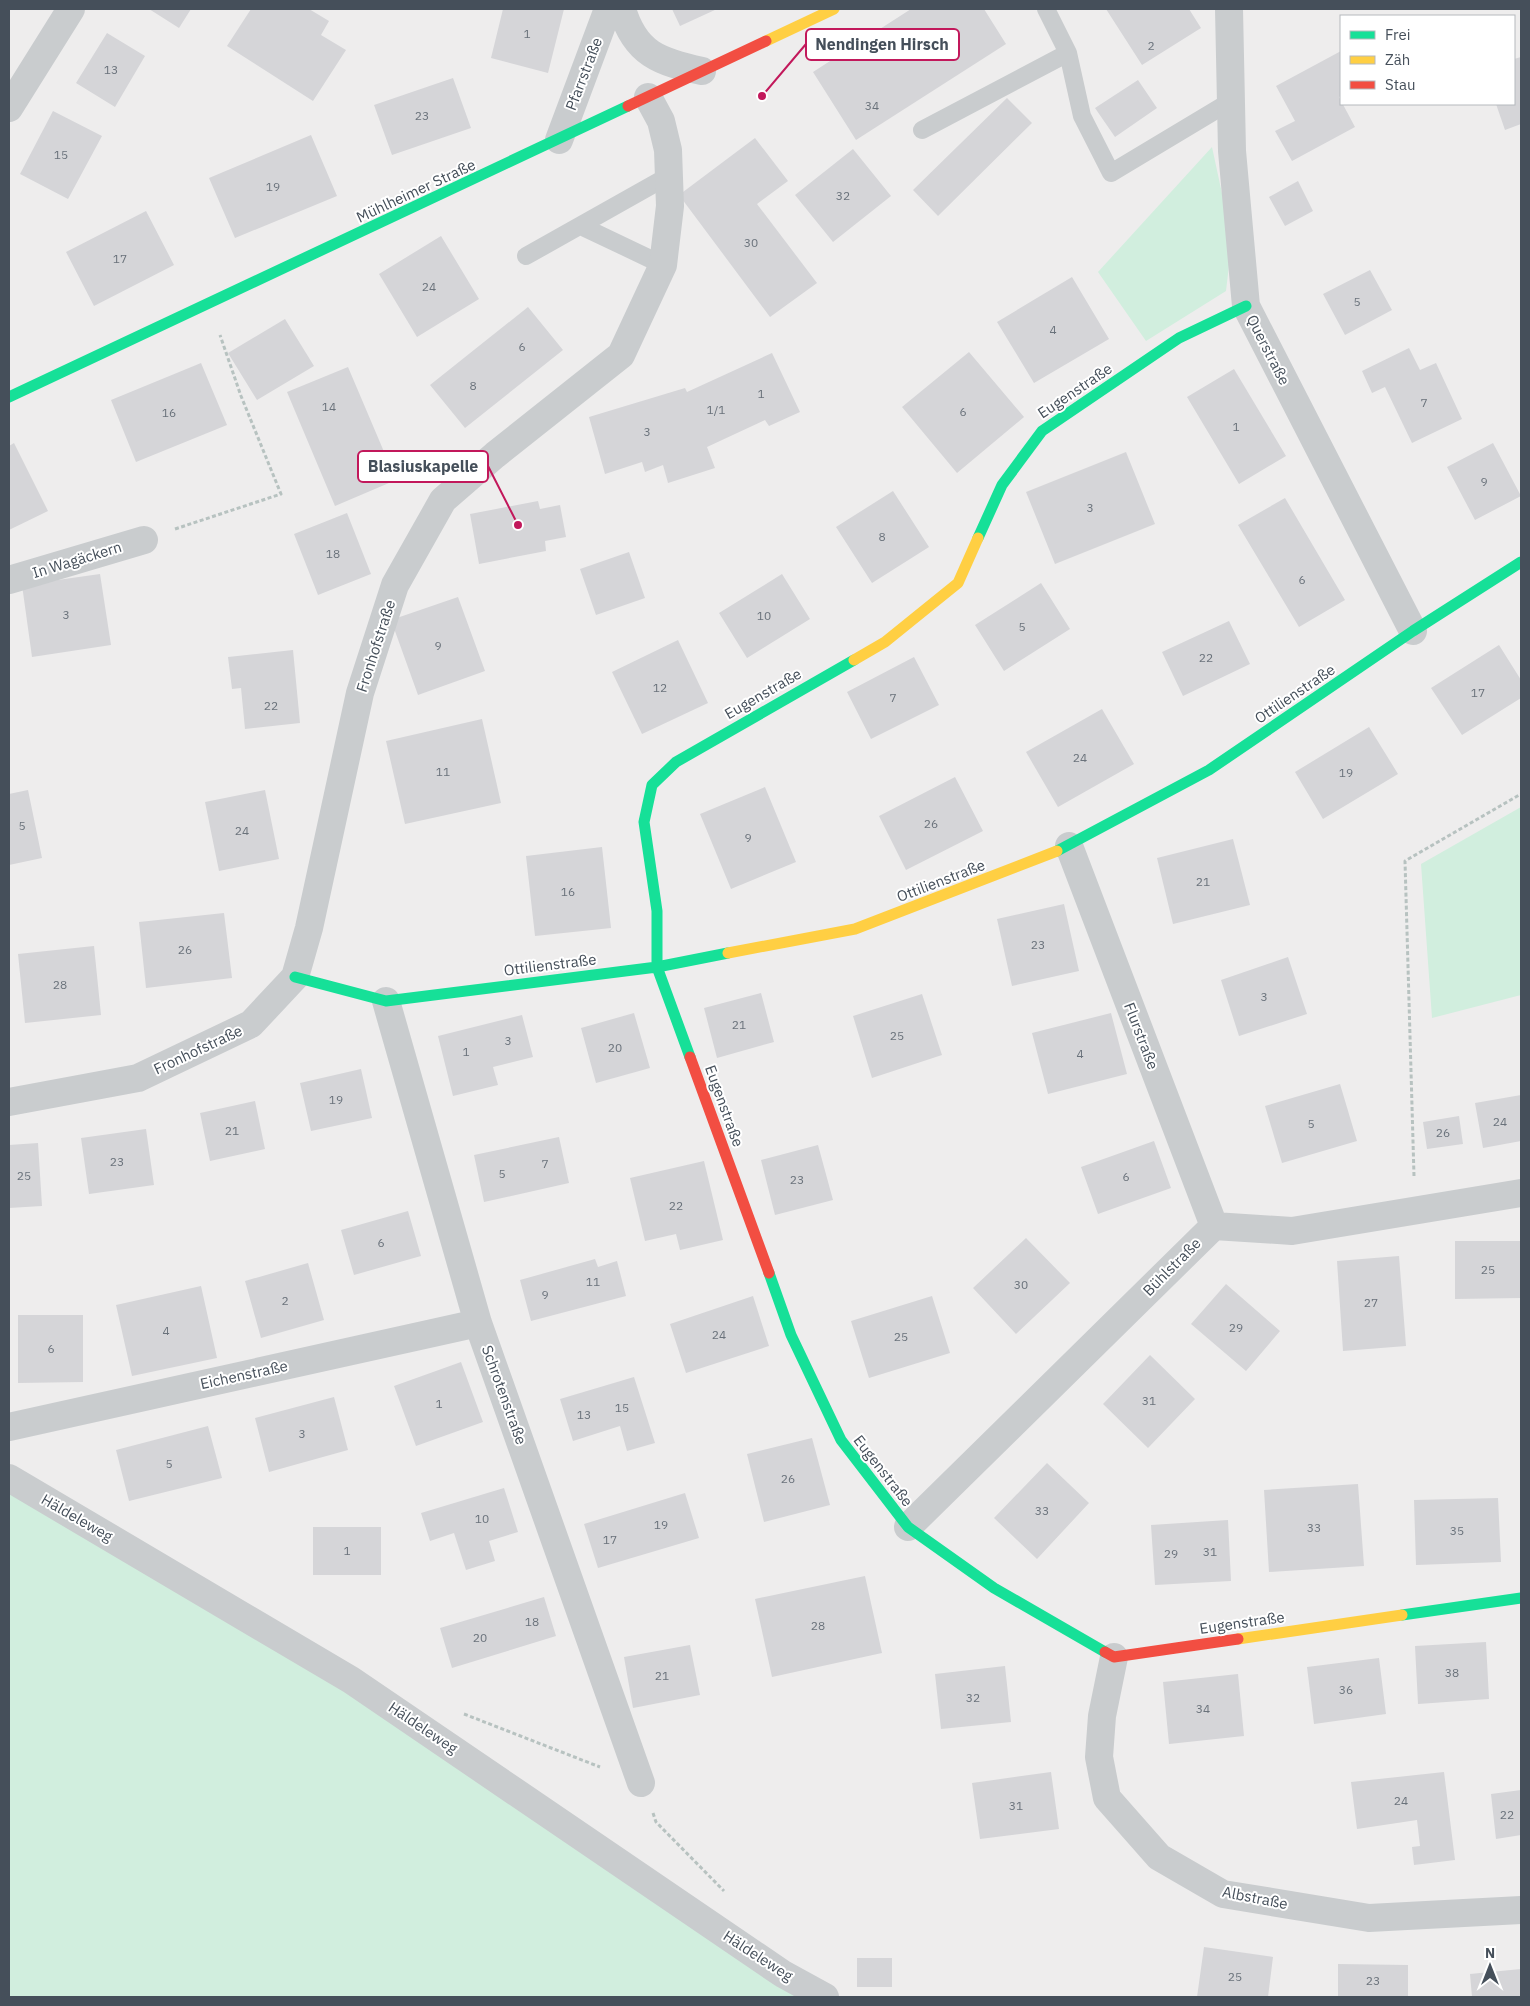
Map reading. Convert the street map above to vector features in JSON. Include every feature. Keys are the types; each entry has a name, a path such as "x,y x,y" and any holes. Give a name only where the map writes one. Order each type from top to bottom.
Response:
{"street":[{"path":"9,108 71,9"},
{"name":"Pfarrstraße","path":"559,140 608,9"},
{"path":"622,9 626,23 642,47 667,63 702,71"},
{"name":"Mühlheimer Straße","path":"9,397 559,140 834,9"},
{"name":"Querstraße","path":"1229,9 1232,151 1246,306 1413,631"},
{"name":"Fronhofstraße","path":"9,1102 138,1078 251,1024 295,977 309,928 360,693 395,585 443,500 495,455 621,355 663,265 670,206 668,150 661,121 648,97"},
{"name":"Eugenstraße","path":"1246,306 1179,338 1042,431 1002,485 958,583 951,589 885,642 676,762 652,785 644,822 657,911 657,967 792,1335 840,1440 908,1526 994,1588 1114,1657 1521,1598"},
{"name":"In Wagäckern","path":"9,580 144,540"},
{"name":"Ottilienstraße","path":"295,977 386,1001 657,967 855,929 1069,846 1209,770 1413,631 1521,562"},
{"name":"Flurstraße","path":"1069,846 1214,1226"},
{"name":"Schrotenstraße","path":"386,1001 478,1323 641,1783"},
{"name":"Bühlstraße","path":"908,1526 1214,1226 1292,1231 1416,1212 1521,1193"},
{"name":"Eichenstraße","path":"9,1427 478,1323"},
{"name":"Häldeleweg","path":"9,1478 351,1680 783,1974 825,1997"},
{"name":"Albstraße","path":"1114,1657 1102,1716 1100,1757 1107,1798 1159,1857 1223,1894 1369,1918 1521,1910"}],"lane":[{"path":"1046,9 1068,53 1082,116 1111,173 1231,101"},
{"path":"922,130 1068,53"},
{"path":"526,256 670,175"},
{"path":"581,226 663,265"}],"path":[{"path":"144,540 281,494 241,396 209,304"},
{"path":"1416,1212 1405,861 1521,794"},
{"path":"456,1711 641,1783 656,1822 731,1898"}],"green space":[{"path":"1212,147 1232,240 1226,291 1146,341 1098,272"},
{"path":"1521,807 1521,995 1432,1018 1421,864"},
{"path":"9,1478 825,1997 9,1997"}],"building":[{"path":"149,9 191,9 179,28"},
{"path":"251,9 309,9 329,21 321,35 346,50 313,101 227,46"},
{"path":"503,9 564,9 548,73 491,58"},
{"path":"672,9 717,9 680,26"},
{"path":"911,9 984,9 1006,44 856,140 813,72"},
{"path":"1106,9 1189,9 1201,28 1142,65"},
{"path":"107,33 145,56 115,107 76,83"},
{"path":"1340,52 1340,105 1343,105 1355,127 1292,161 1275,131 1295,121 1276,86"},
{"path":"1521,57 1521,124 1505,130 1496,105 1515,105 1515,59"},
{"path":"453,78 471,128 392,155 374,105"},
{"path":"1138,80 1157,108 1115,137 1095,108"},
{"path":"1007,98 1032,123 938,216 913,190"},
{"path":"53,111 102,136 68,199 20,174"},
{"path":"311,135 337,196 235,238 209,178"},
{"path":"755,138 788,181 757,204 817,283 770,317 679,195"},
{"path":"853,149 891,196 833,242 795,195"},
{"path":"1298,181 1313,211 1285,226 1269,197"},
{"path":"146,211 174,265 94,306 66,252"},
{"path":"441,236 479,299 417,337 379,274"},
{"path":"1370,270 1392,310 1345,335 1323,294"},
{"path":"1072,277 1109,339 1034,383 997,322"},
{"path":"528,307 563,350 465,428 430,385"},
{"path":"285,319 314,366 257,400 228,353"},
{"path":"1409,348 1420,370 1436,363 1462,419 1412,443 1385,387 1372,393 1362,371"},
{"path":"969,352 1024,417 957,473 902,407"},
{"path":"772,353 800,412 769,426 765,420 707,447 715,468 668,483 663,465 645,472 642,462 605,474 589,417 685,388 687,392"},
{"path":"201,363 227,425 136,462 111,400"},
{"path":"348,367 396,480 335,506 287,392"},
{"path":"1234,369 1286,456 1239,484 1187,397"},
{"path":"14,443 48,511 9,530 9,446"},
{"path":"1493,443 1521,496 1475,520 1447,467"},
{"path":"1126,452 1155,524 1055,564 1026,492"},
{"path":"893,491 929,547 872,583 836,527"},
{"path":"1285,498 1345,600 1299,627 1238,525"},
{"path":"538,501 540,509 560,505 566,537 545,541 546,551 479,564 470,514"},
{"path":"347,513 371,574 318,595 294,534"},
{"path":"629,552 645,598 596,615 580,569"},
{"path":"100,574 111,645 32,657 22,585"},
{"path":"782,574 810,619 747,658 719,613"},
{"path":"1041,583 1070,629 1004,671 975,625"},
{"path":"458,597 485,671 418,695 391,620"},
{"path":"1229,621 1250,664 1183,696 1162,652"},
{"path":"678,640 708,703 642,734 612,672"},
{"path":"1499,645 1521,680 1521,698 1462,735 1431,688"},
{"path":"293,650 300,723 245,729 241,688 232,689 228,657"},
{"path":"914,657 939,705 871,739 847,692"},
{"path":"1102,709 1134,764 1058,807 1026,752"},
{"path":"482,719 501,803 405,824 386,741"},
{"path":"1369,727 1398,774 1323,819 1295,772"},
{"path":"955,777 983,831 906,870 879,816"},
{"path":"765,787 796,862 731,889 700,814"},
{"path":"28,790 42,858 9,865 9,794"},
{"path":"265,790 279,859 219,871 205,802"},
{"path":"1233,839 1250,905 1173,924 1157,858"},
{"path":"602,847 611,928 535,936 526,856"},
{"path":"1064,904 1079,971 1012,986 997,919"},
{"path":"224,913 232,978 146,988 139,922"},
{"path":"94,946 101,1015 25,1023 18,954"},
{"path":"1288,957 1307,1014 1239,1036 1221,980"},
{"path":"761,993 774,1042 717,1058 704,1008"},
{"path":"922,994 942,1055 872,1078 853,1016"},
{"path":"634,1013 650,1068 596,1083 581,1028"},
{"path":"1111,1013 1127,1074 1048,1094 1032,1033"},
{"path":"522,1015 533,1057 493,1067 498,1085 453,1096 438,1036"},
{"path":"361,1069 372,1118 311,1131 300,1083"},
{"path":"1340,1084 1357,1141 1282,1163 1265,1106"},
{"path":"1521,1095 1521,1141 1483,1148 1475,1103"},
{"path":"255,1101 265,1149 210,1161 200,1113"},
{"path":"1459,1116 1463,1144 1427,1149 1423,1122"},
{"path":"146,1129 154,1185 89,1194 81,1138"},
{"path":"559,1137 569,1183 484,1202 474,1155"},
{"path":"1154,1141 1171,1188 1098,1214 1081,1167"},
{"path":"38,1143 42,1206 9,1208 9,1145"},
{"path":"818,1145 833,1200 775,1215 761,1160"},
{"path":"704,1161 723,1240 680,1250 676,1234 645,1241 630,1178"},
{"path":"408,1211 421,1256 354,1275 341,1230"},
{"path":"1026,1238 1070,1283 1016,1334 973,1288"},
{"path":"1455,1241 1521,1241 1521,1298 1455,1299"},
{"path":"1399,1256 1406,1346 1343,1351 1337,1261"},
{"path":"595,1259 598,1267 617,1261 626,1296 531,1321 520,1280"},
{"path":"308,1263 324,1320 261,1338 245,1281"},
{"path":"1226,1284 1280,1331 1246,1371 1191,1324"},
{"path":"201,1286 217,1358 132,1376 116,1305"},
{"path":"753,1296 769,1346 686,1373 670,1324"},
{"path":"932,1296 950,1353 869,1378 851,1321"},
{"path":"18,1315 83,1315 83,1382 18,1383"},
{"path":"1150,1355 1195,1399 1148,1448 1103,1404"},
{"path":"461,1362 483,1422 416,1446 394,1386"},
{"path":"634,1377 655,1443 627,1451 620,1426 573,1441 560,1399"},
{"path":"334,1397 348,1450 269,1472 255,1418"},
{"path":"208,1426 222,1478 129,1501 116,1450"},
{"path":"812,1438 830,1505 764,1522 747,1454"},
{"path":"1047,1463 1089,1503 1037,1559 994,1518"},
{"path":"1358,1484 1364,1566 1269,1572 1264,1490"},
{"path":"504,1488 518,1532 489,1541 495,1561 466,1570 454,1533 430,1541 421,1513"},
{"path":"685,1493 699,1538 598,1568 584,1524"},
{"path":"1498,1498 1501,1562 1416,1565 1414,1500"},
{"path":"1228,1520 1231,1581 1155,1585 1151,1525"},
{"path":"313,1527 381,1527 381,1575 313,1575"},
{"path":"865,1576 882,1653 772,1677 755,1599"},
{"path":"544,1597 556,1636 452,1668 440,1628"},
{"path":"1486,1642 1489,1699 1418,1704 1415,1646"},
{"path":"690,1645 700,1695 633,1708 624,1657"},
{"path":"1379,1658 1386,1714 1314,1724 1307,1667"},
{"path":"1005,1666 1011,1722 941,1729 935,1674"},
{"path":"1238,1674 1244,1736 1169,1744 1163,1682"},
{"path":"1051,1772 1059,1829 980,1839 972,1783"},
{"path":"1444,1772 1455,1860 1414,1865 1412,1847 1420,1846 1417,1820 1357,1829 1351,1782"},
{"path":"1521,1790 1521,1835 1496,1839 1491,1794"},
{"path":"1204,1947 1273,1957 1268,1997 1197,1997"},
{"path":"857,1958 892,1958 892,1987 857,1987"},
{"path":"1338,1964 1408,1965 1408,1997 1338,1997"},
{"path":"1521,1969 1521,1997 1472,1997 1470,1974"}],"traffic: fast":[{"path":"9,397 628,106"},
{"path":"978,538 1002,485 1042,431 1179,338 1246,306"},
{"path":"1057,851 1209,770 1413,631 1521,562"},
{"path":"690,1057 657,967 657,911 644,822 652,785 676,762 854,660"},
{"path":"295,977 386,1001 657,967 728,953"},
{"path":"769,1273 791,1335 841,1440 908,1527 994,1588 1105,1652"},
{"path":"1402,1615 1521,1598"}],"traffic: slow":[{"path":"766,41 834,9"},
{"path":"854,660 885,642 958,583 978,538"},
{"path":"728,953 855,929 1057,851"},
{"path":"1238,1639 1402,1615"}],"traffic: jam":[{"path":"628,106 766,41"},
{"path":"690,1057 769,1273"},
{"path":"1105,1652 1114,1657 1238,1639"}],"place":[{"name":"Nendingen Hirsch","path":"762,96"},
{"name":"Blasiuskapelle","path":"518,525"}]}
